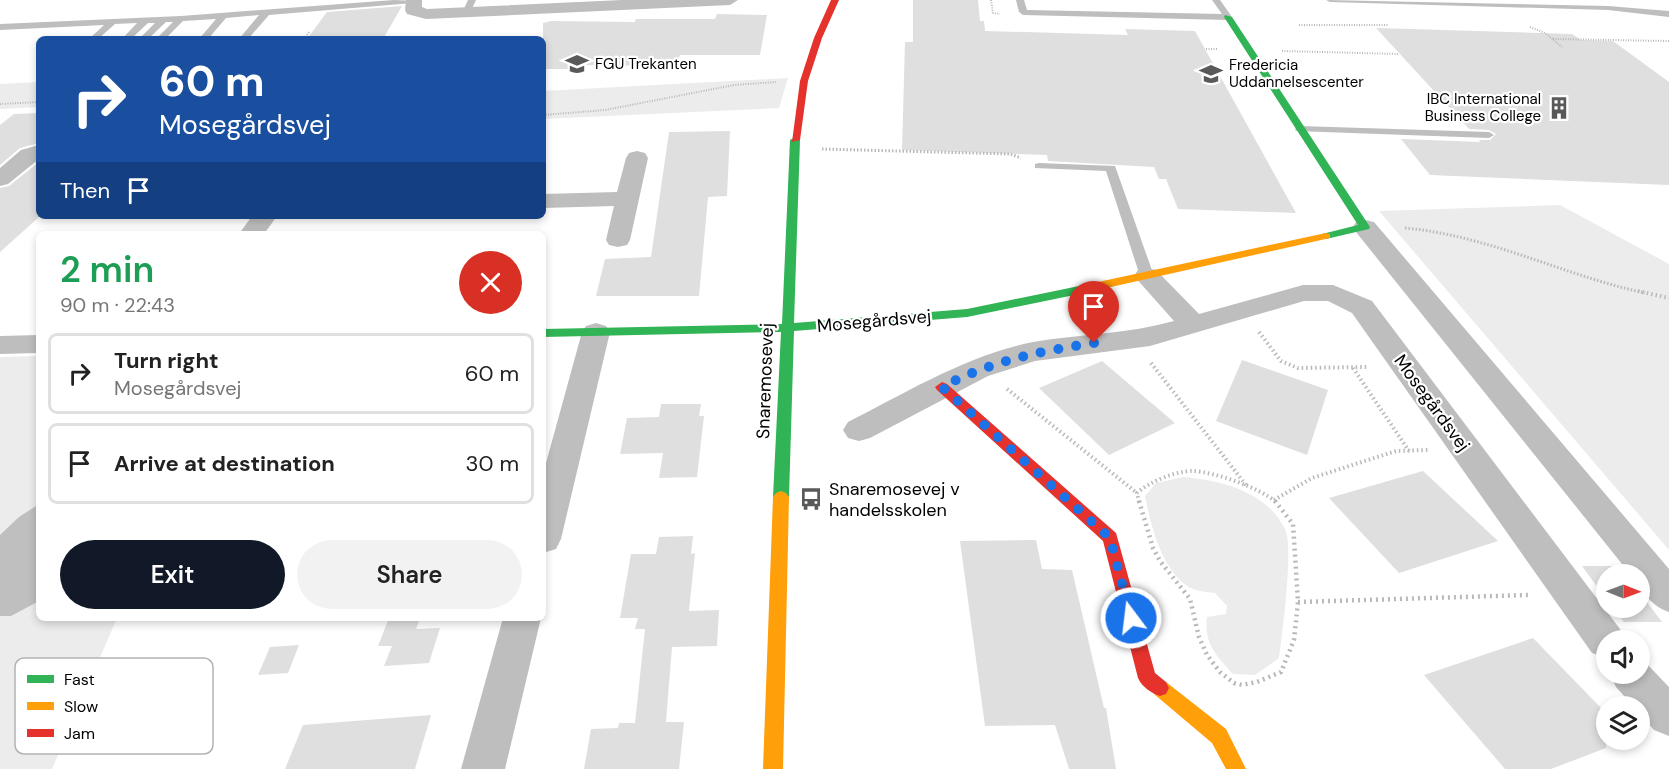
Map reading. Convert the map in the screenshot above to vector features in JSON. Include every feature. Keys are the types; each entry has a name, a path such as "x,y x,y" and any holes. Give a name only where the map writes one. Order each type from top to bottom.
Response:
{"street":[{"path":"413,4 426,14 469,6 730,0"},
{"name":"Snaremosevej","path":"773,769 786,328 794,148 804,81 818,38 835,0"},
{"path":"1228,17 1365,227 1669,596"},
{"path":"0,178 29,155 36,153"},
{"path":"618,240 637,158"},
{"path":"546,201 627,199"},
{"path":"253,231 263,219"},
{"name":"Mosegårdsvej","path":"546,333 786,328 967,313 1147,276 1365,227"},
{"path":"1147,276 1192,323"},
{"name":"Mosegårdsvej","path":"859,430 981,368 1033,352 1150,338 1192,323 1303,292 1333,293 1362,308 1598,630"},
{"path":"546,517 552,472 597,332"},
{"path":"0,345 36,344"},
{"path":"942,387 1110,538 1147,678 1219,736 1236,769"},
{"path":"483,769 521,621"},
{"path":"1639,684 1669,716"}],"lane":[{"path":"1020,0 1023,12 1228,17"},
{"path":"1216,0 1228,17"},
{"path":"1330,0 1608,8 1669,14"},
{"path":"0,27 112,23 413,4"},
{"path":"246,36 267,12"},
{"path":"206,36 224,15"},
{"path":"163,36 180,19"},
{"path":"146,36 162,20"},
{"path":"129,36 145,21"},
{"path":"97,36 112,23"},
{"path":"1300,129 1489,135"},
{"path":"1039,166 1111,168 1147,276"}],"path":[{"path":"1553,39 1669,41"},
{"path":"1206,49 1398,54"},
{"path":"546,115 605,110 734,85 804,81"},
{"path":"0,104 36,102"},
{"path":"794,148 1010,154 1039,166"},
{"path":"1365,227 1424,229 1470,237 1613,285 1669,298"},
{"path":"1236,311 1266,339 1281,361 1299,368 1405,366"},
{"path":"1133,339 1247,486"},
{"path":"1352,367 1409,451"},
{"path":"981,368 1137,493 1156,556 1187,592 1194,606 1197,632 1207,656 1224,676 1240,685 1261,681 1281,672 1294,640 1298,602 1293,524 1274,500 1247,486 1192,471 1149,482 1137,493"},
{"path":"1274,500 1312,478 1396,452 1466,449"},
{"path":"1298,602 1572,594"}],"shaded area":[{"path":"788,78 779,108 546,119 546,91"},
{"path":"36,82 36,107 0,109 0,84"},
{"path":"1560,205 1669,264 1669,550 1379,211"},
{"path":"36,356 36,621 116,621 100,658 15,658 15,754 58,754 52,769 0,769 0,357"},
{"path":"1183,477 1212,481 1242,490 1267,506 1285,529 1288,571 1279,658 1255,675 1233,674 1209,642 1207,617 1226,614 1227,606 1215,593 1187,586 1170,568 1158,545 1145,496 1156,483"},
{"path":"36,506 36,603 11,616 0,616 0,535 19,517"}],"building":[{"path":"913,0 978,0 980,21 984,21 985,31 1128,35 1125,29 1195,31 1296,213 1178,209 1166,179 1159,179 1154,167 1048,161 1047,155 902,150 905,42 913,42"},
{"path":"402,6 385,36 309,36 327,12"},
{"path":"717,14 767,15 760,55 680,55 676,66 578,65 576,69 546,69 546,36 543,36 543,23 551,21 635,22 636,19 715,19"},
{"name":"IBC International Business College","path":"1376,28 1572,34 1581,40 1613,41 1669,82 1669,185 1430,175 1401,139 1480,142 1479,140 1490,140 1496,134 1489,130 1469,129"},
{"path":"36,113 36,144 20,148 0,165 0,125 14,114"},
{"path":"730,131 727,196 708,197 699,296 596,296 605,259 651,257 669,132"},
{"path":"36,164 37,219 0,252 0,188 9,186"},
{"path":"1242,360 1328,390 1307,455 1216,421"},
{"path":"1102,361 1175,423 1109,455 1039,388"},
{"path":"661,404 701,404 699,416 704,416 697,477 659,478 663,453 620,454 627,418 659,417"},
{"path":"1423,471 1498,541 1399,573 1329,498"},
{"path":"693,536 691,554 695,553 689,611 719,610 717,646 672,647 666,722 684,722 679,769 584,769 591,729 618,728 619,723 635,723 645,629 635,629 638,618 620,618 631,554 656,554 659,537"},
{"path":"1036,540 1042,569 1072,570 1104,708 1106,708 1116,769 1069,769 1055,725 985,726 960,541"},
{"path":"1582,566 1596,566 1596,585"},
{"path":"1650,606 1662,622 1624,622 1621,618 1650,618"},
{"path":"388,621 419,621 416,629 440,628 429,663 384,666 392,646 378,646"},
{"path":"1533,638 1596,703 1596,750 1601,750 1551,769 1505,769 1424,675"},
{"path":"299,645 288,673 258,675 270,647"},
{"path":"431,715 415,769 285,769 303,725"}],"traffic: fast":[{"path":"1228,17 1365,227 1326,236"},
{"path":"781,497 795,140"},
{"path":"546,333 786,328 967,313 1084,289"}],"traffic: slow":[{"path":"1084,289 1326,236"},
{"path":"773,769 781,497"},
{"path":"1160,688 1219,736 1236,769"}],"traffic: jam":[{"path":"795,140 804,81 818,38 835,0"},
{"path":"942,387 1110,538 1147,678 1160,688"}],"place":[{"name":"FGU Trekanten","path":"577,64"},
{"name":"Fredericia Uddannelsescenter","path":"1211,74"},
{"name":"IBC International Business College","path":"1559,108"},
{"name":"Snaremosevej v handelsskolen","path":"811,499"}],"route":[{"path":"1094,343 1033,352 978,369 942,387 1110,538 1131,618"}]}
